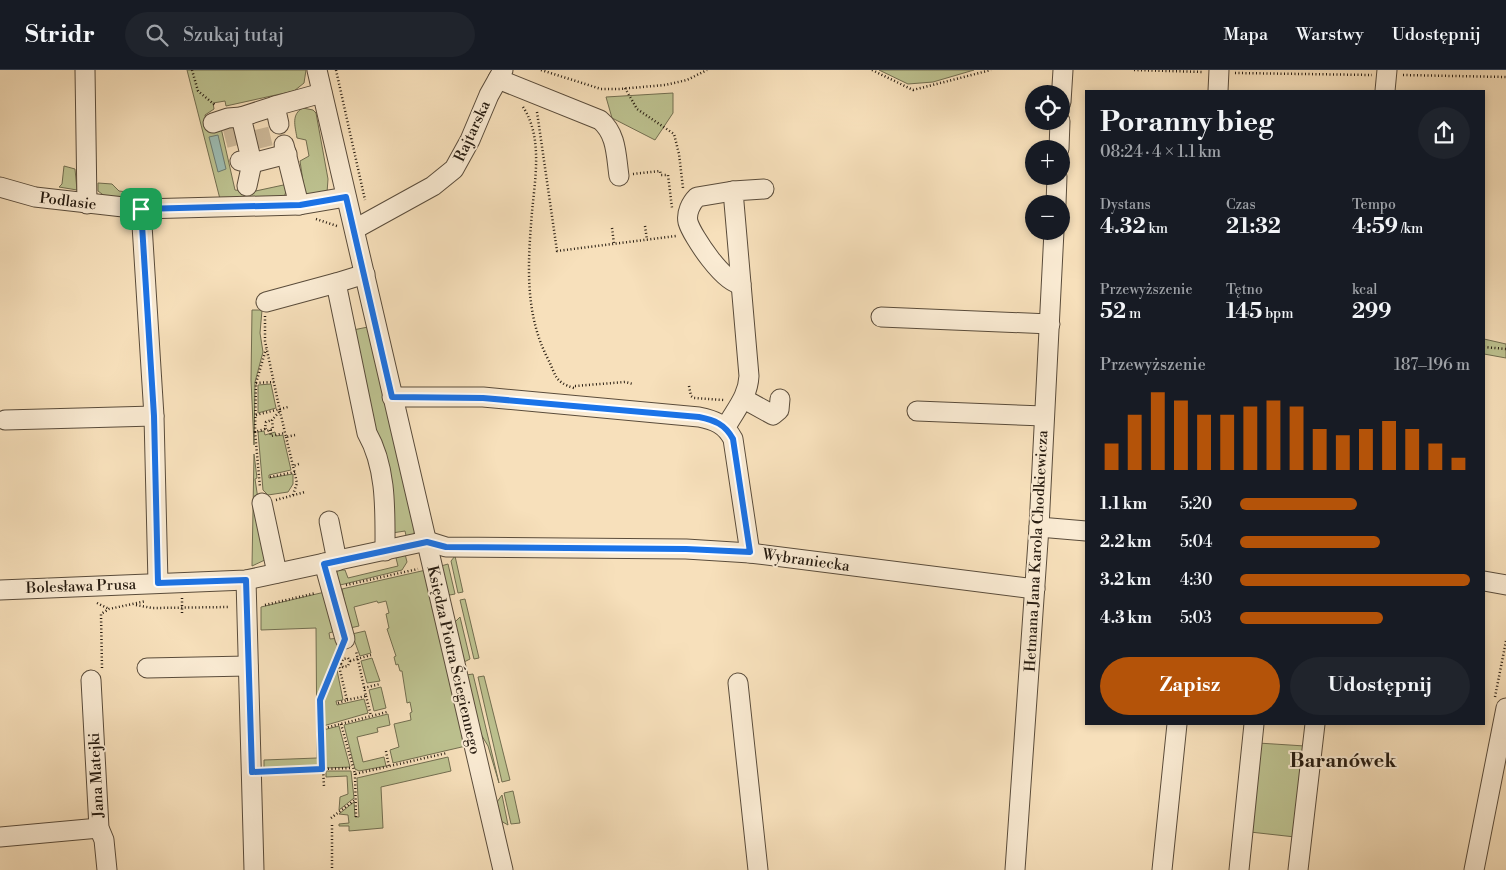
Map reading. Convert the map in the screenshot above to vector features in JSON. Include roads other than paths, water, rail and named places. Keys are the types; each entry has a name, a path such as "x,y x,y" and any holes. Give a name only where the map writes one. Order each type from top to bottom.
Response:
{"street":[{"path":"85,70 87,204"},
{"name":"Księdza Piotra Ściegiennego","path":"317,70 346,197 348,228 365,274 392,397 504,870"},
{"path":"1062,85 1063,70"},
{"path":"1218,90 1219,72"},
{"path":"500,74 528,99 592,115 608,126 614,139 619,176"},
{"name":"Rajtarska","path":"348,228 433,186 454,169 470,140 500,74"},
{"path":"261,157 232,118 277,115 322,93"},
{"path":"238,150 241,163 286,149 300,205"},
{"path":"247,186 261,157"},
{"name":"Podlasie","path":"0,187 35,197 141,209 300,205 346,197"},
{"path":"742,284 733,283 720,272 688,222 689,210 692,202 702,194 764,189"},
{"path":"392,397 483,398 648,412 711,420 725,418 744,399 749,376 733,192"},
{"path":"141,209 154,416 156,591"},
{"name":"Hetmana Jana Karola Chodkiewicza","path":"1014,870 1039,527 1054,240"},
{"path":"266,302 365,274"},
{"path":"336,283 367,434 374,445 386,499 385,550"},
{"path":"881,317 1050,324"},
{"path":"744,399 773,415 779,410 780,399"},
{"path":"917,411 1044,416"},
{"path":"5,420 154,416"},
{"path":"725,418 733,439 750,552"},
{"path":"262,503 278,574"},
{"path":"329,521 331,562 345,639"},
{"path":"1039,527 1085,531"},
{"name":"Bolesława Prusa","path":"0,590 156,591 246,580 427,542"},
{"name":"Wybraniecka","path":"427,542 446,547 686,549 750,552 1035,589"},
{"path":"246,580 254,870"},
{"path":"1485,581 1506,585"},
{"path":"147,668 248,666"},
{"name":"Jana Matejki","path":"91,680 99,828 104,840 107,870"},
{"path":"738,683 758,870"},
{"path":"1474,870 1506,708"},
{"path":"1162,870 1177,725"},
{"path":"1239,870 1254,725"},
{"path":"1298,870 1315,725"},
{"path":"0,837 99,828"}],"water":[{"path":"218,135 226,169 218,172 209,137"}],"tunnel":[{"path":"232,127 238,150"},
{"path":"259,129 264,150"}],"district":[{"name":"Baranówek","path":"1343,760"}]}
